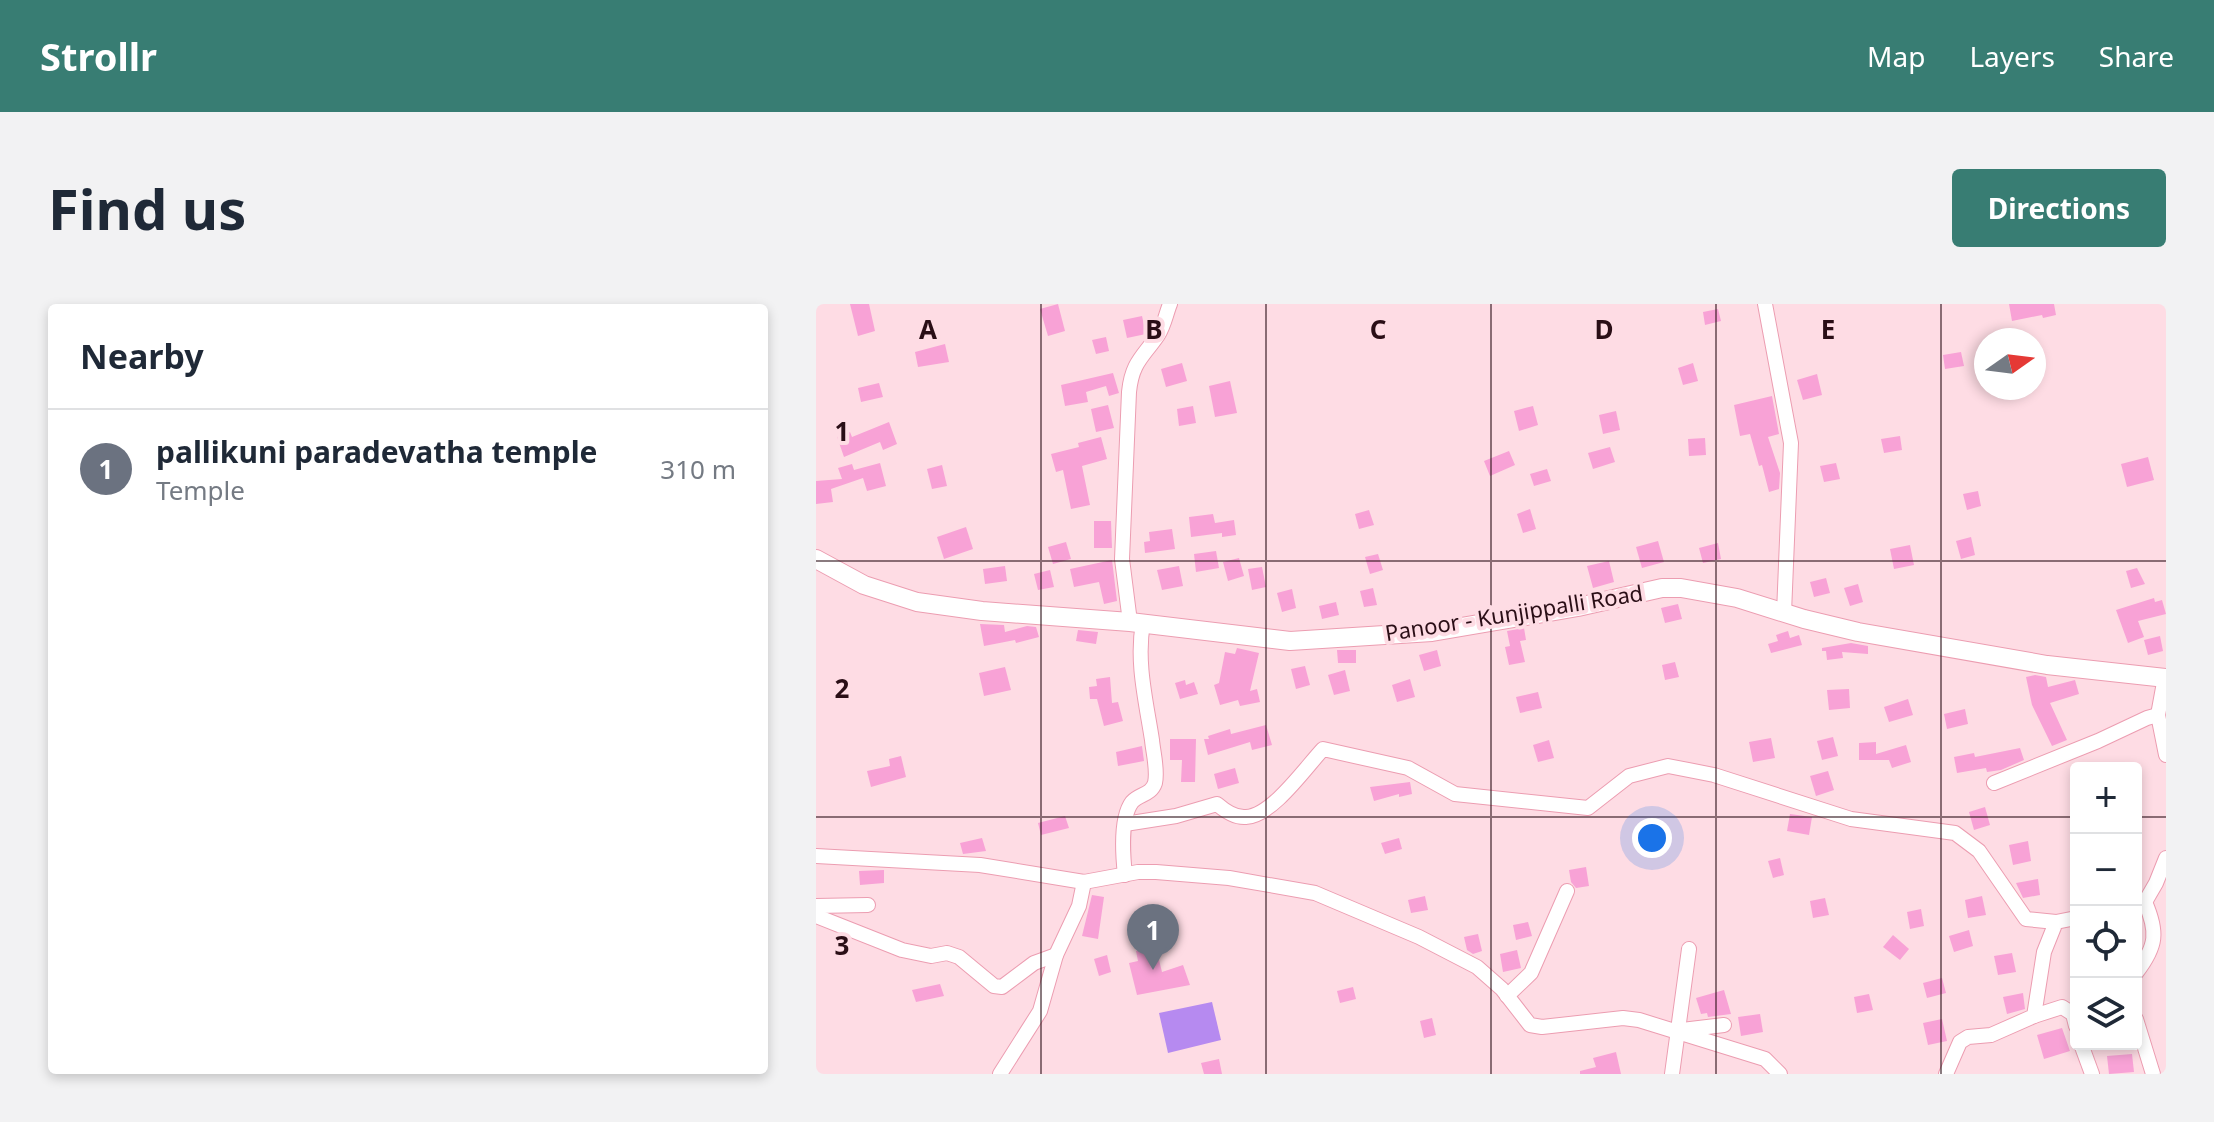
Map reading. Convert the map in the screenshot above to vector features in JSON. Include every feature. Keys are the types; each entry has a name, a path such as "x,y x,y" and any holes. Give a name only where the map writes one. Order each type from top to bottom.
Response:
{"main road":[{"name":"Panoor - Kunjippalli Road","path":"816,559 864,585 917,602 982,611 1137,622 1290,641 1407,635 1578,607 1662,588 1681,588 1737,598 1858,632 2047,665 2166,678"}],"street":[{"path":"1125,875 1122,852 1125,824 1132,803 1148,793 1155,783 1155,761 1139,658 1137,622 1122,559 1129,392 1136,362 1159,333 1170,304"},
{"path":"1765,304 1791,443 1784,613"},
{"path":"2166,678 2158,715 2166,755"},
{"path":"1994,783 2158,715"},
{"path":"1125,824 1176,816 1217,804 1227,813 1246,817 1257,813 1267,809 1323,749 1408,768 1455,794 1588,808 1629,776 1668,766 1714,775 1851,819 1955,833 1979,851 2026,919 2056,922 2070,919"},
{"path":"816,856 980,865 1084,882 1147,872 1185,874 1315,893 1419,937 1477,967 1492,978 1530,1025 1542,1027 1623,1018 1639,1020 1765,1059 1780,1074"},
{"path":"2142,900 2156,883 2166,858"},
{"path":"1000,1074 1040,1011 1056,955 1079,906 1084,882"},
{"path":"1507,996 1531,973 1567,891"},
{"path":"816,906 868,905"},
{"path":"2142,906 2155,925 2154,938 2142,965"},
{"path":"816,916 902,950 931,956 947,953 959,957 994,986 1002,987 1034,963 1056,955"},
{"path":"2034,1016 2044,952 2056,922"},
{"path":"1672,1074 1689,949"},
{"path":"1946,1074 1960,1042 1968,1037 1991,1035 2062,1007 2070,1012"},
{"path":"1677,1030 1724,1025"},
{"path":"2142,1038 2153,1074"},
{"path":"2083,1050 2092,1074"}],"shaded area":[{"path":"1212,1002 1221,1040 1168,1053 1159,1013"}],"building":[{"path":"850,304 869,304 875,331 858,336"},
{"path":"1058,304 1065,331 1048,336 1040,309"},
{"path":"2009,304 2054,304 2056,315 2012,321"},
{"path":"1718,309 1721,321 1705,325 1703,312"},
{"path":"1142,316 1146,334 1127,338 1123,320"},
{"path":"1106,337 1109,351 1096,354 1092,340"},
{"path":"945,344 949,362 918,367 915,352"},
{"path":"1961,352 1964,366 1945,369 1943,355"},
{"path":"1182,363 1187,381 1166,387 1161,369"},
{"path":"1693,363 1698,381 1683,385 1678,368"},
{"path":"1113,373 1119,393 1109,396 1106,386 1086,392 1088,402 1065,406 1061,385"},
{"path":"1817,374 1822,395 1803,400 1797,380"},
{"path":"1230,381 1237,413 1215,417 1209,386"},
{"path":"879,383 883,397 861,402 858,388"},
{"path":"1772,396 1779,434 1768,437 1780,473 1779,489 1769,492 1750,434 1740,436 1734,405"},
{"path":"1108,405 1114,428 1096,432 1091,409"},
{"path":"1193,406 1196,423 1179,426 1177,409"},
{"path":"1533,406 1538,425 1519,431 1514,411"},
{"path":"1616,411 1620,430 1603,434 1599,415"},
{"path":"889,422 897,444 883,450 880,442 844,457 837,437 850,432 852,437"},
{"path":"1900,436 1902,450 1884,453 1881,439"},
{"path":"1101,437 1107,459 1082,466 1090,505 1071,509 1063,470 1056,472 1051,454"},
{"path":"1705,438 1706,455 1689,456 1688,439"},
{"path":"1610,447 1615,462 1593,469 1588,453"},
{"path":"1509,451 1515,465 1490,476 1484,461"},
{"path":"2148,457 2154,480 2127,487 2121,464"},
{"path":"880,463 886,486 867,491 863,478 831,489 833,502 816,504 816,481 842,479 838,468 852,464 854,470"},
{"path":"1836,463 1840,479 1824,482 1820,466"},
{"path":"942,465 947,486 932,489 927,469"},
{"path":"1547,469 1551,481 1534,486 1530,474"},
{"path":"1978,491 1981,506 1967,510 1963,494"},
{"path":"1530,509 1536,529 1523,533 1517,514"},
{"path":"1369,510 1374,525 1359,529 1355,514"},
{"path":"1213,514 1215,523 1234,520 1236,535 1222,537 1222,533 1191,537 1189,517"},
{"path":"1094,521 1111,521 1112,548 1094,548"},
{"path":"966,527 973,549 944,559 937,537"},
{"path":"1172,529 1175,549 1145,553 1144,542 1150,541 1149,532"},
{"path":"1971,537 1975,555 1961,559 1956,541"},
{"path":"1658,541 1664,562 1642,568 1636,547"},
{"path":"1066,542 1071,559 1053,564 1048,547"},
{"path":"1718,543 1721,559 1703,563 1699,548"},
{"path":"1910,545 1914,565 1894,569 1890,549"},
{"path":"1216,551 1219,568 1196,572 1194,554"},
{"path":"1378,554 1383,570 1370,574 1365,557"},
{"path":"1239,558 1244,576 1228,581 1223,562"},
{"path":"1112,560 1117,601 1104,604 1099,582 1074,587 1070,569"},
{"path":"1609,561 1614,582 1593,588 1587,566"},
{"path":"1005,566 1007,581 985,584 983,569"},
{"path":"1179,566 1183,586 1162,590 1157,570"},
{"path":"1262,567 1266,587 1252,590 1248,569"},
{"path":"2137,568 2145,584 2131,588 2126,571"},
{"path":"1050,570 1054,587 1038,590 1034,574"},
{"path":"1826,578 1830,593 1814,597 1810,582"},
{"path":"1858,584 1863,602 1850,606 1844,588"},
{"path":"1373,588 1377,605 1364,607 1360,591"},
{"path":"1292,589 1296,608 1282,612 1277,593"},
{"path":"2154,598 2155,602 2162,600 2166,614 2138,621 2144,637 2128,643 2116,610"},
{"path":"1336,602 1339,615 1322,619 1319,606"},
{"path":"1678,604 1682,619 1665,623 1661,608"},
{"path":"980,624 1004,625 1005,632 1027,626 1036,627 1039,637 984,646"},
{"path":"1524,628 1526,640 1520,641 1525,662 1509,665 1505,647 1510,646 1507,631"},
{"path":"1078,630 1098,632 1096,644 1076,641"},
{"path":"1788,631 1790,638 1799,635 1802,645 1771,653 1768,644 1778,641 1776,635"},
{"path":"2160,636 2163,651 2148,655 2144,640"},
{"path":"1851,643 1868,646 1868,654 1842,652 1843,658 1827,660 1826,651 1822,651 1822,648"},
{"path":"1237,648 1259,653 1250,691 1257,689 1260,702 1240,706 1238,700 1220,705 1214,685 1219,683 1225,652 1235,654"},
{"path":"1337,650 1356,650 1356,663 1338,663"},
{"path":"1437,650 1441,666 1424,671 1419,655"},
{"path":"1675,662 1679,677 1665,680 1662,665"},
{"path":"1305,666 1310,685 1296,689 1291,669"},
{"path":"1005,667 1011,690 984,696 979,673"},
{"path":"1345,670 1350,691 1334,695 1328,675"},
{"path":"1110,677 1112,703 1118,702 1123,721 1104,726 1097,699 1090,699 1089,687 1097,686 1096,679"},
{"path":"2026,677 2046,677 2048,687 2075,680 2079,694 2050,703 2067,740 2052,746 2032,705"},
{"path":"1410,679 1415,697 1397,702 1392,685"},
{"path":"1185,680 1186,685 1194,682 1198,694 1180,699 1175,683"},
{"path":"1849,689 1850,708 1829,710 1827,690"},
{"path":"1538,692 1542,708 1520,713 1516,697"},
{"path":"1908,699 1913,715 1889,722 1884,707"},
{"path":"1965,709 1968,724 1947,729 1944,714"},
{"path":"1266,725 1272,745 1252,750 1250,742 1208,755 1204,739 1209,739 1208,736 1230,729 1231,734"},
{"path":"1833,737 1838,756 1822,760 1817,741"},
{"path":"1771,738 1775,758 1753,762 1749,742"},
{"path":"1170,739 1196,739 1195,782 1181,782 1182,760 1170,760"},
{"path":"1549,740 1554,758 1538,762 1533,745"},
{"path":"1876,742 1876,754 1906,745 1911,762 1892,768 1889,760 1859,760 1859,743"},
{"path":"1142,746 1144,761 1118,766 1116,752"},
{"path":"2020,748 2024,760 2001,770 1987,772 1986,768 1957,773 1954,757 1974,753 1975,757"},
{"path":"901,756 906,777 871,787 867,771 890,766 889,759"},
{"path":"1235,768 1239,783 1218,789 1214,774"},
{"path":"1828,771 1834,790 1816,796 1810,776"},
{"path":"1410,782 1412,794 1374,801 1370,787"},
{"path":"1985,807 1990,825 1974,830 1969,812"},
{"path":"1790,814 1812,817 1809,835 1787,831"},
{"path":"1065,816 1069,828 1041,835 1038,823"},
{"path":"982,838 986,851 963,854 960,843"},
{"path":"1399,838 1402,849 1385,854 1381,843"},
{"path":"2028,841 2031,861 2013,865 2009,845"},
{"path":"1780,858 1784,875 1773,878 1768,861"},
{"path":"1586,867 1589,886 1576,888 1571,882 1569,870"},
{"path":"884,870 884,883 860,885 859,871"},
{"path":"2038,879 2040,895 2023,898 2016,883"},
{"path":"1092,895 1104,897 1098,939 1082,936"},
{"path":"1425,896 1428,910 1411,913 1408,900"},
{"path":"1982,896 1986,915 1968,918 1965,900"},
{"path":"1825,898 1829,915 1813,918 1810,901"},
{"path":"1921,909 1924,926 1910,929 1907,912"},
{"path":"1528,922 1532,936 1516,940 1513,925"},
{"path":"1969,930 1973,946 1954,952 1949,936"},
{"path":"1478,934 1482,951 1473,954 1467,950 1464,937"},
{"path":"1893,935 1909,949 1900,960 1883,947"},
{"path":"1147,949 1149,958 1158,956 1162,972 1183,965 1190,985 1137,995 1129,963 1138,961 1136,951"},
{"path":"1517,950 1521,968 1503,972 1500,954"},
{"path":"2012,953 2016,972 1998,975 1994,956"},
{"path":"1107,955 1111,972 1099,976 1094,959"},
{"path":"1942,978 1946,993 1927,998 1923,983"},
{"path":"940,984 944,996 916,1002 912,990"},
{"path":"1353,987 1356,999 1340,1003 1337,991"},
{"path":"1724,990 1731,1014 1708,1017 1707,1013 1701,1014 1696,998"},
{"path":"2023,993 2025,1009 2007,1014 2003,997"},
{"path":"1869,994 1873,1010 1857,1013 1854,997"},
{"path":"1760,1014 1763,1032 1741,1036 1738,1017"},
{"path":"1432,1018 1436,1035 1424,1038 1420,1021"},
{"path":"1942,1019 1947,1041 1928,1045 1923,1023"},
{"path":"2062,1028 2070,1051 2044,1059 2037,1035"},
{"path":"1616,1052 1621,1074 1580,1074 1580,1071 1596,1067 1593,1058"},
{"path":"2132,1054 2134,1072 2109,1074 2107,1056"},
{"path":"1219,1059 1222,1074 1204,1074 1201,1063"}],"place":[{"name":"pallikuni paradevatha temple","path":"1153,970"}]}
